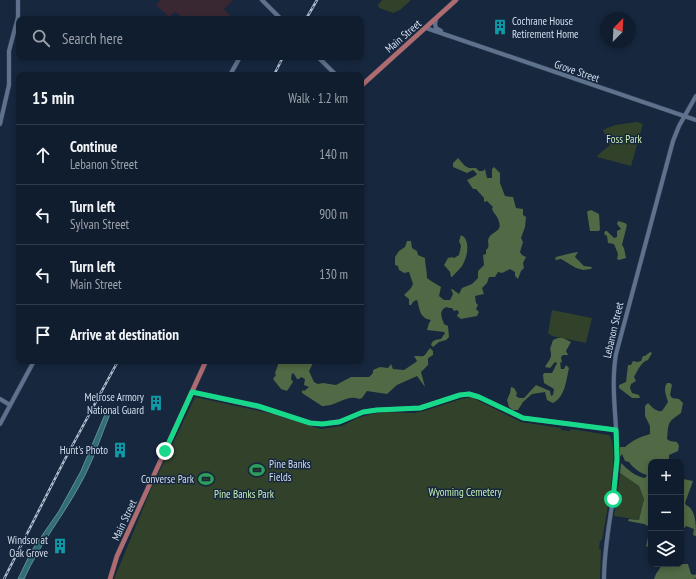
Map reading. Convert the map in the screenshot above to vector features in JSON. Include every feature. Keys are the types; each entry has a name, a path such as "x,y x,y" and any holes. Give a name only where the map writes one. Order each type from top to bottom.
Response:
{"main road":[{"path":"18,0 18,16"},
{"path":"262,0 274,16"},
{"name":"Main Street","path":"364,83 456,0"},
{"name":"Grove Street","path":"436,19 436,29 452,37"},
{"path":"0,124 8,85 10,51 16,26"},
{"name":"Grove Street","path":"426,28 696,120"},
{"path":"232,72 238,60"},
{"path":"321,60 333,72"},
{"name":"Lebanon Street","path":"604,579 605,547 616,472 614,373 617,348 671,149 676,135 696,96"},
{"path":"0,424 32,364"},
{"name":"Main Street","path":"110,579 114,563 205,364"},
{"path":"192,392 258,406 310,423 322,424 339,422 363,412 420,408 460,395 469,394 479,397 523,418 616,430"},
{"path":"0,399 10,405"}],"shaded area":[{"path":"161,0 233,0 224,9 230,16 181,16 175,12 168,16 156,5"},
{"path":"458,158 465,166 469,168 476,168 479,171 483,171 485,169 487,178 492,178 492,169 494,167 500,173 500,183 505,196 513,197 516,208 523,209 523,215 526,217 525,227 521,238 523,242 520,252 526,257 523,263 524,268 518,279 515,276 515,272 510,269 502,273 498,272 495,277 489,277 487,283 482,288 484,294 475,296 476,303 478,305 476,309 479,312 477,316 461,319 457,316 459,312 457,310 454,311 452,308 446,307 442,310 441,313 444,324 448,326 449,337 433,347 431,345 433,342 441,339 445,333 427,330 431,320 422,315 417,300 409,305 409,299 404,295 413,284 409,272 404,273 399,270 398,266 395,265 395,257 399,251 405,247 407,241 411,241 412,248 417,251 418,255 425,258 427,278 441,287 439,296 444,300 450,300 453,294 451,289 459,294 462,288 472,284 478,278 478,271 484,265 483,255 486,254 489,238 500,226 492,209 493,207 487,201 484,202 484,198 476,189 473,189 467,180 477,174 473,170 467,173 453,167 453,163"},
{"path":"591,210 599,214 599,231 590,231 587,212"},
{"path":"618,221 627,225 622,245 626,258 619,260 617,259 618,254 614,244 608,243 607,236 604,234 605,231 607,231 614,238 617,237 617,231 621,229 617,224"},
{"path":"461,235 467,243 466,255 462,266 451,277 450,272 444,265 448,258 454,258 459,255 461,246 459,241"},
{"path":"578,252 575,257 584,266 592,267 591,269 583,270 576,268 561,259 555,260 556,257"},
{"path":"563,338 571,342 566,351 568,355 563,355 561,357 562,363 560,362 561,369 564,369 566,365 569,368 563,393 553,403 547,400 545,392 532,394 523,402 518,410 513,410 509,407 507,400 511,387 514,388 517,393 516,396 519,398 524,398 536,385 550,391 551,396 553,395 554,389 544,383 543,375 544,373 552,373 557,363 555,362 550,368 545,367 551,357 550,349 553,340"},
{"path":"430,348 433,351 433,355 428,359 428,365 421,372 425,387 417,376 397,385 387,394 367,391 362,398 350,398 327,406 322,406 302,393 302,390 304,391 309,387 304,385 305,379 301,377 297,379 292,373 291,379 293,382 287,391 281,389 273,379 276,375 275,373 278,364 312,364 309,371 314,382 318,384 323,383 336,385 351,377 369,377 373,373 373,370 380,367 388,368 391,364 393,369 404,370 417,361 414,356 424,356"},
{"path":"650,352 652,353 648,360 640,367 634,377 636,381 631,384 630,388 632,393 639,395 640,398 632,398 619,388 619,385 626,382 628,365 631,365 633,361 641,361 643,356"},
{"path":"667,383 670,383 672,385 670,395 672,398 679,399 683,403 681,413 670,423 667,439 677,442 679,446 678,451 669,455 669,459 648,459 648,526 628,521 629,519 639,520 644,499 639,486 620,473 621,463 638,476 645,478 647,475 639,472 629,462 625,461 622,454 620,457 620,447 625,447 631,442 650,434 650,426 645,416 645,406 648,403 656,410 662,411 668,402 665,390"},
{"path":"106,412 110,414 83,479 37,553 24,579 18,579 32,550 59,511 81,471"},
{"path":"684,479 693,481 685,503 694,514 696,536 693,535 694,529 686,526 684,528"},
{"path":"684,564 688,564 691,574 696,574 696,578 654,579 661,567 684,567"}],"green space":[{"path":"382,0 411,0 400,10 393,13 379,8 378,5"},
{"name":"Foss Park","path":"637,122 643,124 631,166 597,157 610,145 603,130 615,125"},
{"path":"552,310 592,318 586,343 552,336 548,333"},
{"path":"195,397 273,414 321,429 342,426 357,418 372,414 386,412 414,413 471,397 521,422 561,428 561,430 570,431 571,429 609,435 612,442 613,469 602,540 600,541 599,548 601,550 600,579 114,579 151,489"},
{"path":"620,473 639,486 644,499 639,520 614,516"}],"railway":[{"path":"308,16 317,0"},
{"path":"276,72 282,60"},
{"path":"4,579 64,461 116,364"}],"place":[{"name":"Cochrane House Retirement Home","path":"500,27"},
{"name":"Melrose Armory National Guard","path":"156,403"},
{"name":"Hunt's Photo","path":"120,450"},
{"name":"Pine Banks Fields","path":"257,470"},
{"name":"Converse Park","path":"206,479"},
{"name":"Windsor at Oak Grove","path":"60,546"}],"route":[{"path":"165,451 192,392 258,406 310,423 322,424 339,422 363,412 388,408 420,408 460,395 469,394 475,395 523,418 616,430 617,459 613,499"}],"park label":[{"name":"Wyoming Cemetery","path":"465,492"},
{"name":"Pine Banks Park","path":"244,494"}]}
